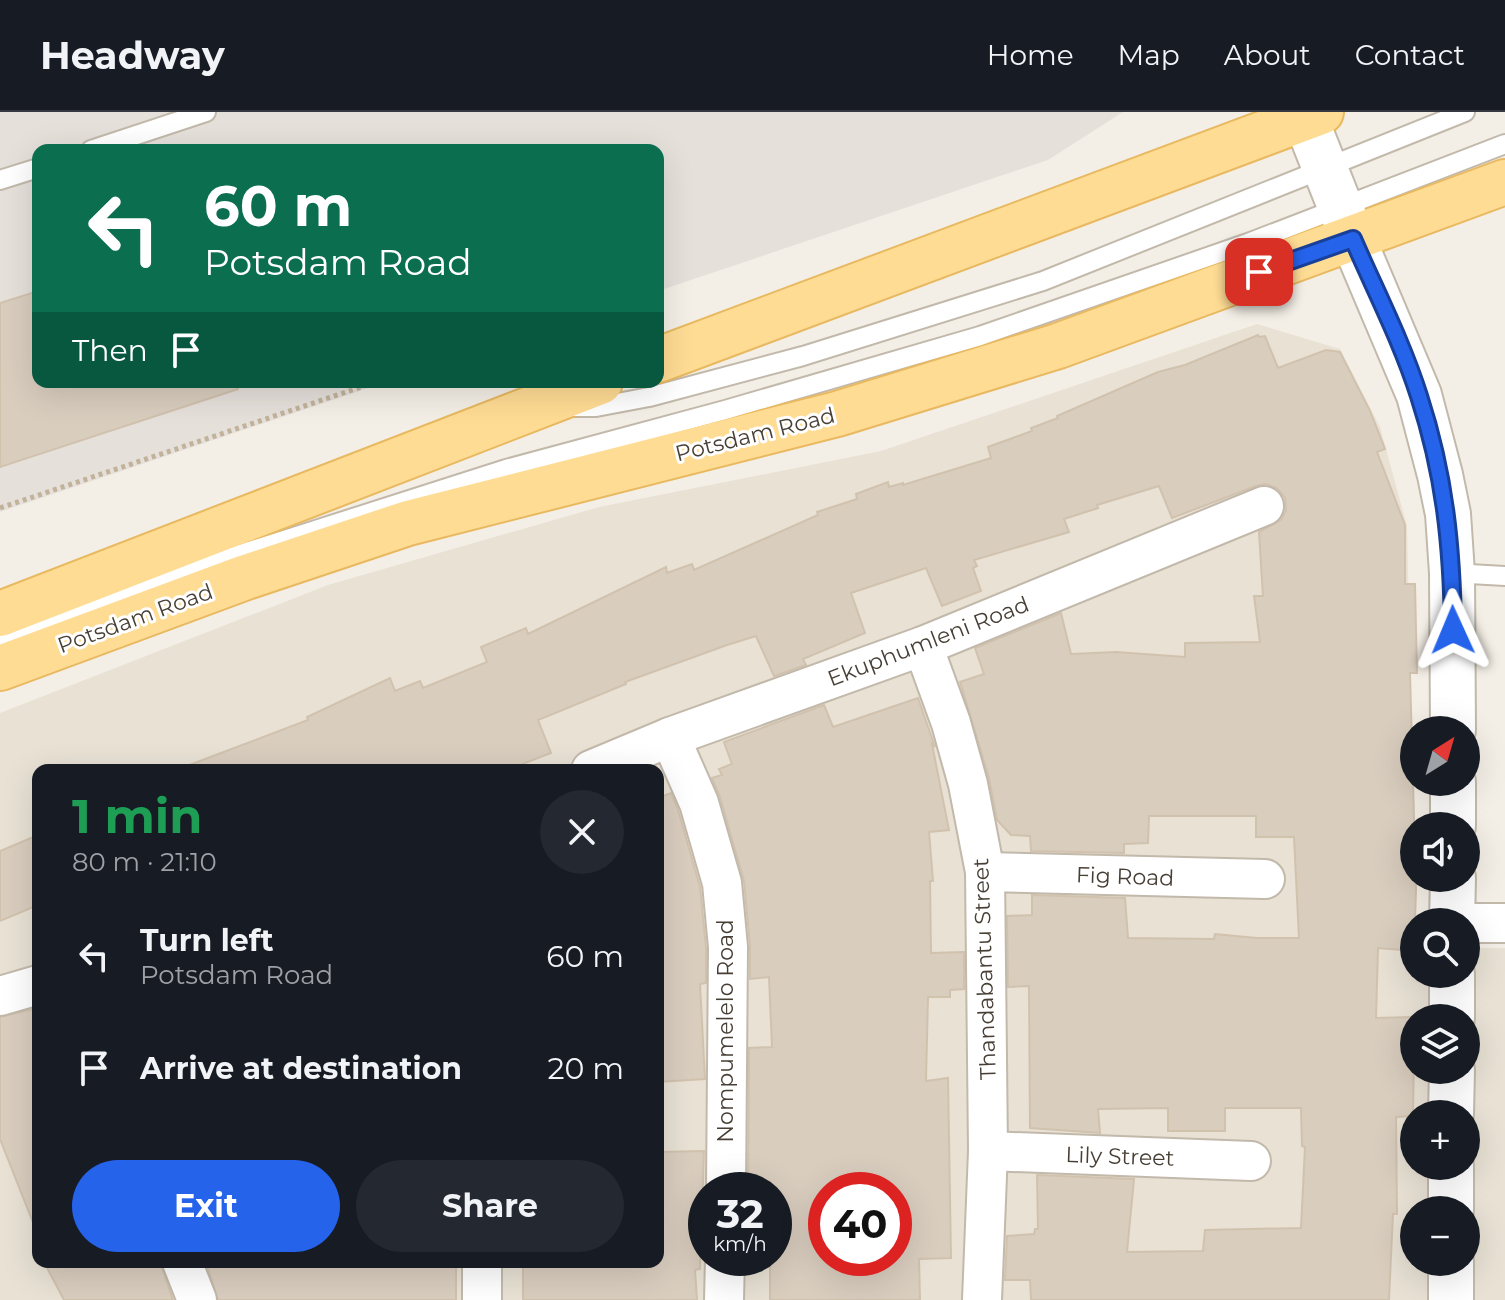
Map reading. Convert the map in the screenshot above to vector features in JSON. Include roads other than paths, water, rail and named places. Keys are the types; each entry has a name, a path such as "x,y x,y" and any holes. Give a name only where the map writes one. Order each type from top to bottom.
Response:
{"main road":[{"path":"664,358 1310,114"},
{"name":"Potsdam Road","path":"0,668 246,577 408,523 837,414 1058,346 1346,223 1505,182"},
{"path":"0,614 584,388"}],"street":[{"path":"1310,114 1324,167 1419,395 1448,514 1452,573 1453,716"},
{"name":"Ekuphumleni Road","path":"605,764 670,737 923,646 1264,506"},
{"name":"Thandabantu Street","path":"923,646 951,723 968,784 985,872 988,1151 982,1300"},
{"name":"Nompumelelo Road","path":"670,737 699,803 722,883 728,947 726,1172"},
{"name":"Fig Road","path":"985,872 1265,879"},
{"path":"1480,923 1505,923"},
{"path":"0,996 32,987"},
{"name":"Lily Street","path":"988,1151 1251,1161"},
{"path":"184,1268 197,1300"},
{"path":"482,1268 482,1300"},
{"path":"724,1300 725,1276"},
{"path":"1451,1276 1451,1300"}],"lane":[{"path":"109,144 206,112"},
{"path":"534,407 596,407 649,397 803,356 1043,281 1465,112"},
{"path":"0,643 200,567 506,469 980,336 1248,243 1346,223 1505,144"},
{"path":"0,180 32,170"},
{"path":"1452,573 1505,576"}]}
